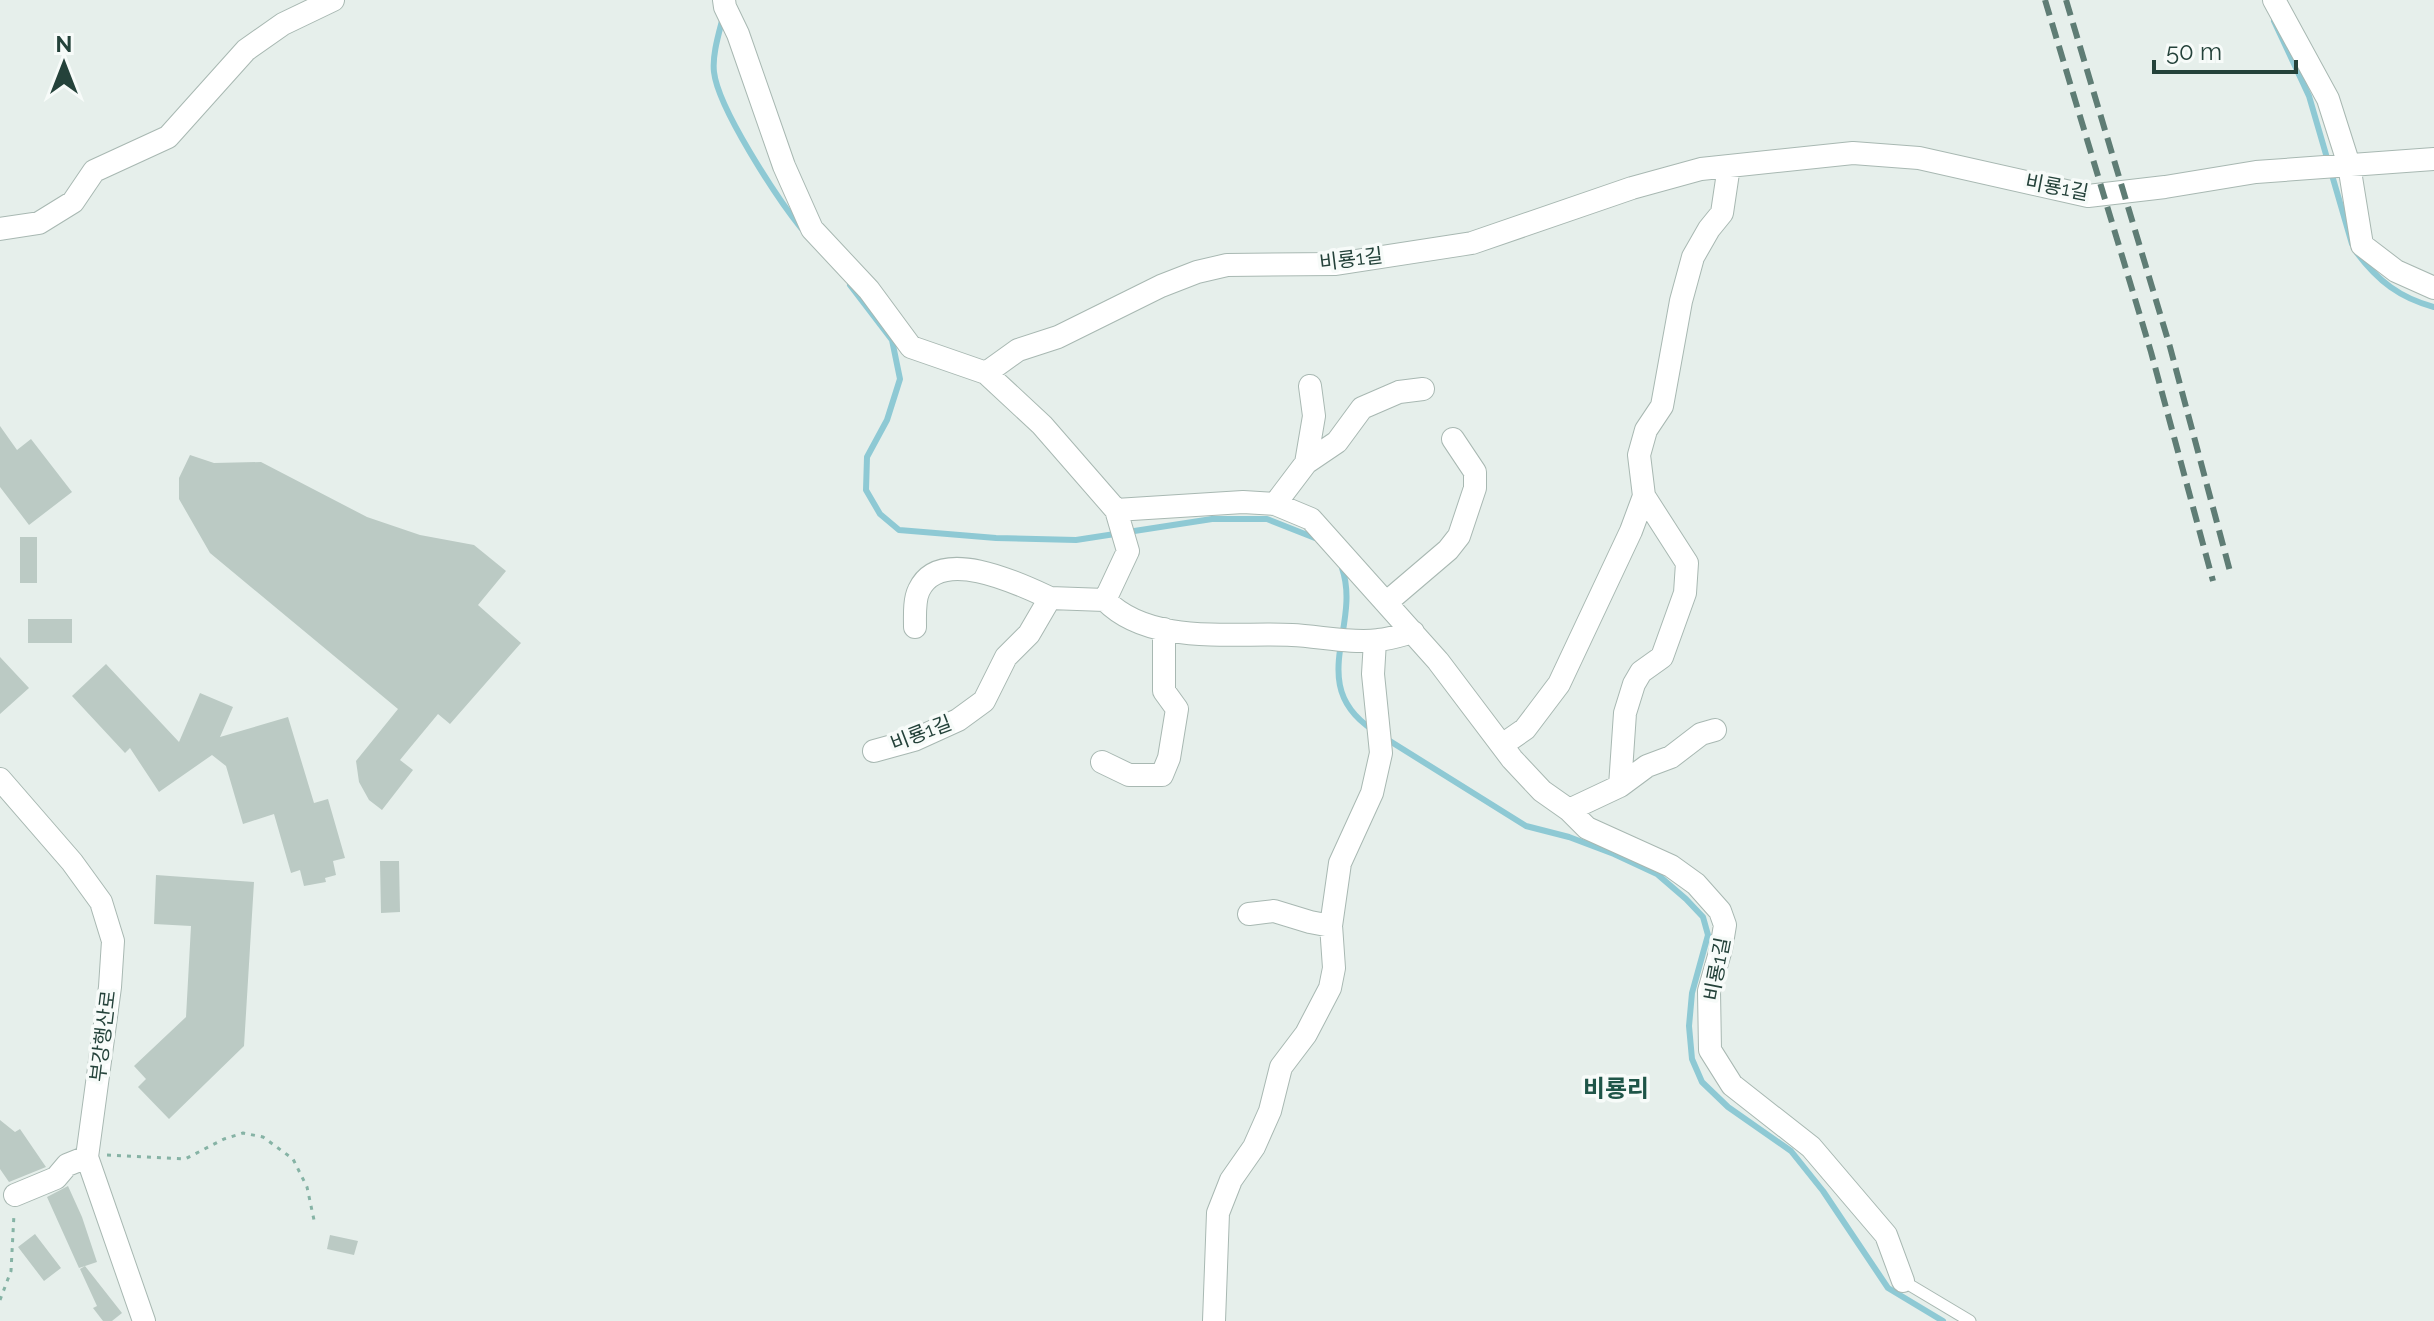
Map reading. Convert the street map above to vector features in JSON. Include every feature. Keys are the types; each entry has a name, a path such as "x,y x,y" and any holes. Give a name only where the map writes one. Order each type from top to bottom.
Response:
{"street":[{"path":"0,229 39,223 73,202 94,171 168,137 246,50 283,24 333,0"},
{"path":"2274,0 2328,99 2346,165 2362,245 2396,271 2434,288"},
{"path":"724,4 738,34 784,166 812,229 869,290 911,347 986,373 1042,425 1116,510 1128,551 1105,600"},
{"name":"비룡1길","path":"986,373 1018,350 1058,337 1161,286 1197,272 1227,265 1336,264 1472,243 1632,188 1701,169 1853,153 1919,158 2088,196 2256,172 2434,159"},
{"path":"1620,786 1625,713 1641,672 1662,657 1685,593 1687,563 1644,496 1639,455 1646,430 1662,406 1681,301 1693,257 1722,213 1729,166"},
{"path":"1306,463 1314,416 1310,386"},
{"path":"1275,504 1306,463 1337,442 1362,408 1399,392 1423,389"},
{"path":"1387,602 1448,550 1459,536 1475,488 1475,472 1453,439"},
{"path":"1502,745 1525,729 1559,684 1631,531 1644,496"},
{"name":"비룡1길","path":"1116,510 1243,502 1275,504 1311,519 1413,632 1542,791 1569,810 1587,828 1671,866 1696,884 1720,911 1725,925 1709,991 1710,1050 1732,1085 1811,1147 1886,1235 1903,1281"},
{"path":"915,627 918,591 927,579 941,571 986,571 1050,598 1105,600 1114,609 1142,623 1164,629 1375,641 1413,632"},
{"name":"비룡1길","path":"874,751 914,740 958,720 984,701 1006,657 1029,634 1050,598"},
{"path":"1102,762 1129,775 1162,775 1169,758 1177,709 1164,691 1164,629"},
{"path":"1214,1321 1218,1213 1231,1180 1254,1147 1270,1111 1281,1067 1306,1034 1330,988 1334,968 1331,925 1340,863 1372,793 1381,753 1373,674 1375,641"},
{"path":"1569,810 1620,786 1647,766 1671,757 1701,734 1715,730"},
{"name":"부강행산로","path":"0,779 72,862 101,902 113,941 110,987 87,1157 144,1321"},
{"path":"1249,914 1274,911 1331,925"},
{"path":"15,1195 56,1178 67,1165 87,1157"}],"lane":[{"path":"1903,1281 1970,1321"}],"path":[{"path":"87,1157 115,1154 185,1159 243,1133 263,1137 293,1159 307,1187 314,1220"},
{"path":"0,1300 11,1271 15,1195"}],"building":[{"path":"0,426 17,450 31,439 72,492 29,525 0,487"},
{"path":"190,455 214,463 261,462 367,517 420,535 474,545 506,571 478,605 521,643 450,724 438,714 400,760 413,770 382,810 369,800 359,782 356,761 398,709 210,553 179,499 179,478"},
{"path":"20,537 37,537 37,583 20,583"},
{"path":"28,619 72,619 72,643 28,643"},
{"path":"0,657 29,688 0,714"},
{"path":"106,664 179,742 200,693 233,707 220,737 288,717 314,803 328,799 345,858 333,861 336,875 325,878 326,882 304,886 300,870 291,873 274,814 243,824 226,766 212,755 159,792 130,748 125,753 72,696"},
{"path":"380,861 399,861 400,912 381,913"},
{"path":"156,875 254,882 244,1046 169,1119 138,1087 146,1079 134,1066 186,1017 191,926 154,924"},
{"path":"0,1120 15,1132 20,1129 46,1167 9,1182 0,1169"},
{"path":"68,1186 97,1262 79,1268 47,1197"},
{"path":"35,1234 61,1268 44,1281 18,1247"},
{"path":"330,1235 358,1241 354,1255 327,1249"},
{"path":"85,1266 122,1313 112,1321 103,1321 93,1308 97,1306 80,1269"}],"waterway":[{"path":"723,17 714,58 718,88 750,152 801,228"},
{"path":"2274,21 2309,96 2352,244"},
{"path":"2357,253 2391,287 2411,299 2434,307"},
{"path":"850,285 892,340 900,379 887,420 867,457 866,490 880,514 899,530 996,538 1076,540 1212,519 1267,519 1315,538"},
{"path":"1342,568 1346,590 1339,674 1342,694 1353,712 1373,730"},
{"path":"1385,738 1526,826 1569,837 1614,854 1657,874 1686,899 1703,917 1708,935 1692,993 1689,1026 1692,1059 1702,1082 1728,1107 1791,1151 1823,1191 1888,1288 1943,1321"}],"railway":[{"path":"2045,0 2151,352 2213,581"},
{"path":"2066,0 2170,347 2231,575"}],"district":[{"name":"비룡리","path":"1616,1089"}]}
